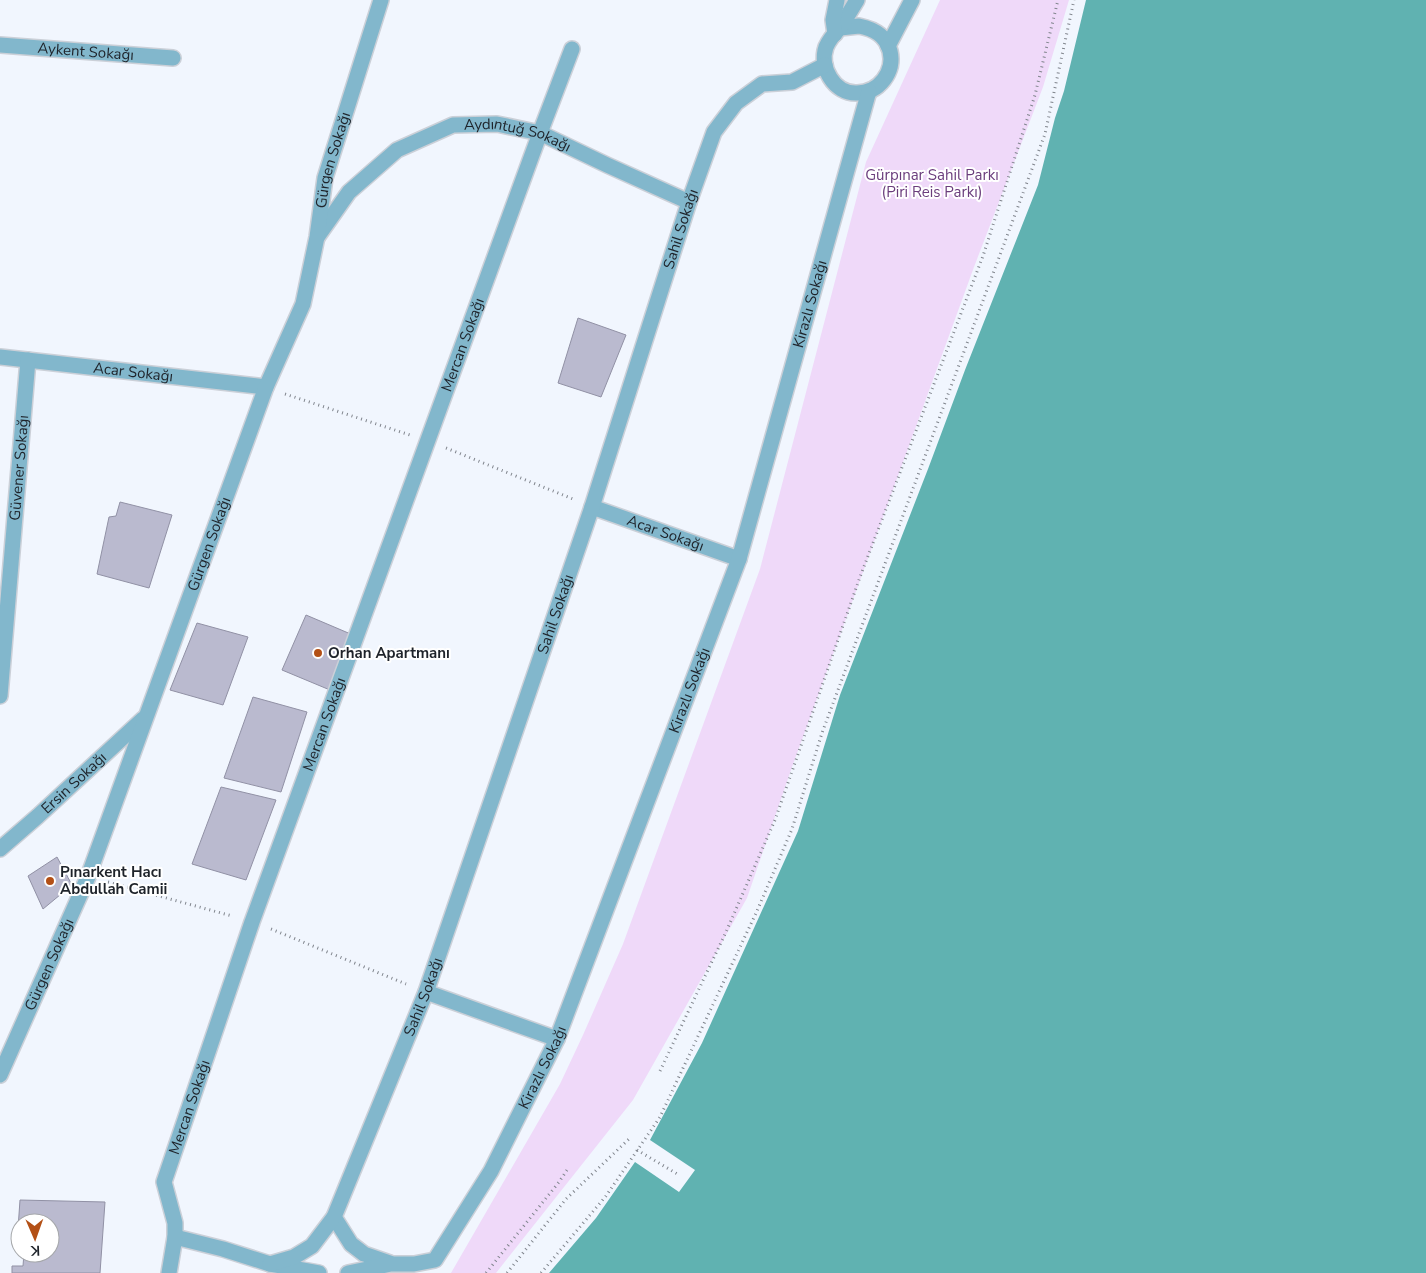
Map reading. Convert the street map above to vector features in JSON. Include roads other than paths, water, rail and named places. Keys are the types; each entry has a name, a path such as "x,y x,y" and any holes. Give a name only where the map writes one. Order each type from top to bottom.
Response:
{"street":[{"name":"Gürgen Sokağı","path":"0,1075 88,877 266,387 303,304 317,238 325,178 381,0"},
{"path":"837,0 833,20 837,31"},
{"path":"837,31 859,26 872,29 883,36 892,61 888,74 881,84 869,91 856,93 843,90 833,82 826,71 824,58 827,45 857,0"},
{"path":"888,46 912,0"},
{"name":"Aykent Sokağı","path":"0,45 173,58"},
{"name":"Mercan Sokağı","path":"176,1237 175,1224 164,1182 252,922 572,49"},
{"name":"Sahil Sokağı","path":"270,1264 294,1257 312,1246 334,1217 426,992 592,507 689,202 714,132 736,103 762,84 792,82 825,65"},
{"name":"Kirazlı Sokağı","path":"390,1264 414,1264 435,1260 491,1171 557,1039 739,559 869,91"},
{"name":"Aydıntuğ Sokağı","path":"317,238 349,192 397,150 453,125 497,124 540,133 689,202"},
{"name":"Acar Sokağı","path":"0,357 266,387"},
{"name":"Güvener Sokağı","path":"0,696 28,360"},
{"name":"Acar Sokağı","path":"592,507 739,559"},
{"name":"Ersin Sokağı","path":"0,849 146,716"},
{"path":"426,992 557,1039"},
{"path":"334,1217 351,1244 364,1254 390,1264"},
{"path":"169,1273 176,1237 270,1264 319,1273"},
{"path":"348,1273 390,1264"}],"water":[{"path":"1086,0 1426,0 1426,1273 549,1273 596,1218 635,1162 679,1192 695,1170 650,1140 702,1043 798,831 840,695 1038,185 1064,91"}],"place":[{"name":"Orhan Apartmanı","path":"318,653"},
{"name":"Pınarkent Hacı Abdullah Camii","path":"50,881"}],"park label":[{"name":"Gürpınar Sahil Parkı (Piri Reis Parkı)","path":"932,184"}]}
